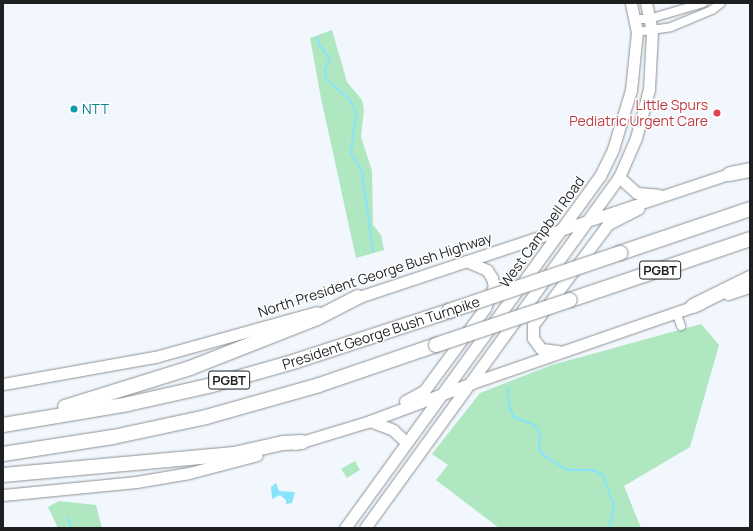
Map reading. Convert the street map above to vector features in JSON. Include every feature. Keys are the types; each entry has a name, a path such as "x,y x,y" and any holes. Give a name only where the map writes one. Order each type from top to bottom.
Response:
{"highway":[{"path":"730,174 750,170"},
{"name":"President George Bush Turnpike","path":"3,425 128,404 212,385 296,361 750,209"},
{"name":"President George Bush Turnpike","path":"3,454 113,437 206,417 312,387 750,239"},
{"path":"693,306 750,278"},
{"path":"3,425 129,389 190,368 317,318 358,297"},
{"path":"3,475 234,454 283,443 302,442"}],"main road":[{"name":"West Campbell Road","path":"345,528 440,394 591,192 612,154 632,90 637,32 631,3"},
{"path":"352,517 366,528 592,218 619,177 636,138 647,100 652,31 646,3"},
{"name":"North President George Bush Highway","path":"3,384 155,357 307,315 592,218 750,167"},
{"path":"619,177 637,192 665,195"},
{"path":"565,351 540,349 533,338 533,325 608,224 665,195"},
{"path":"370,421 424,391 486,308 494,286 492,278 479,265 466,261"},
{"path":"3,495 143,481 221,466 370,421 472,382 750,287"},
{"path":"370,421 393,430 406,442"}],"street":[{"path":"635,20 649,19 703,3"},
{"path":"637,32 652,31 694,18 712,10 721,3"},
{"path":"676,312 681,326"}],"green space":[{"path":"332,30 347,82 362,100 364,109 361,137 372,171 373,225 381,235 384,250 356,258 321,98 310,38"},
{"path":"701,324 719,345 690,447 624,486 641,528 499,528 436,480 448,465 432,454 480,393 552,365"},
{"path":"355,461 360,470 347,478 341,469"},
{"path":"59,501 96,505 102,528 58,528 48,507"}],"water":[{"path":"276,483 279,491 295,492 292,503 286,504 286,500 280,495 272,499 271,487"}],"waterway":[{"path":"317,37 319,45 330,58 325,70 326,79 349,99 356,112 351,153 362,171 373,251"},
{"path":"508,388 509,407 514,417 535,425 540,434 539,450 546,457 568,470 592,470 603,475 614,506 609,528"},
{"path":"68,518 71,528"}],"place":[{"name":"NTT","path":"74,109"},
{"name":"Little Spurs Pediatric Urgent Care","path":"717,113"}]}
